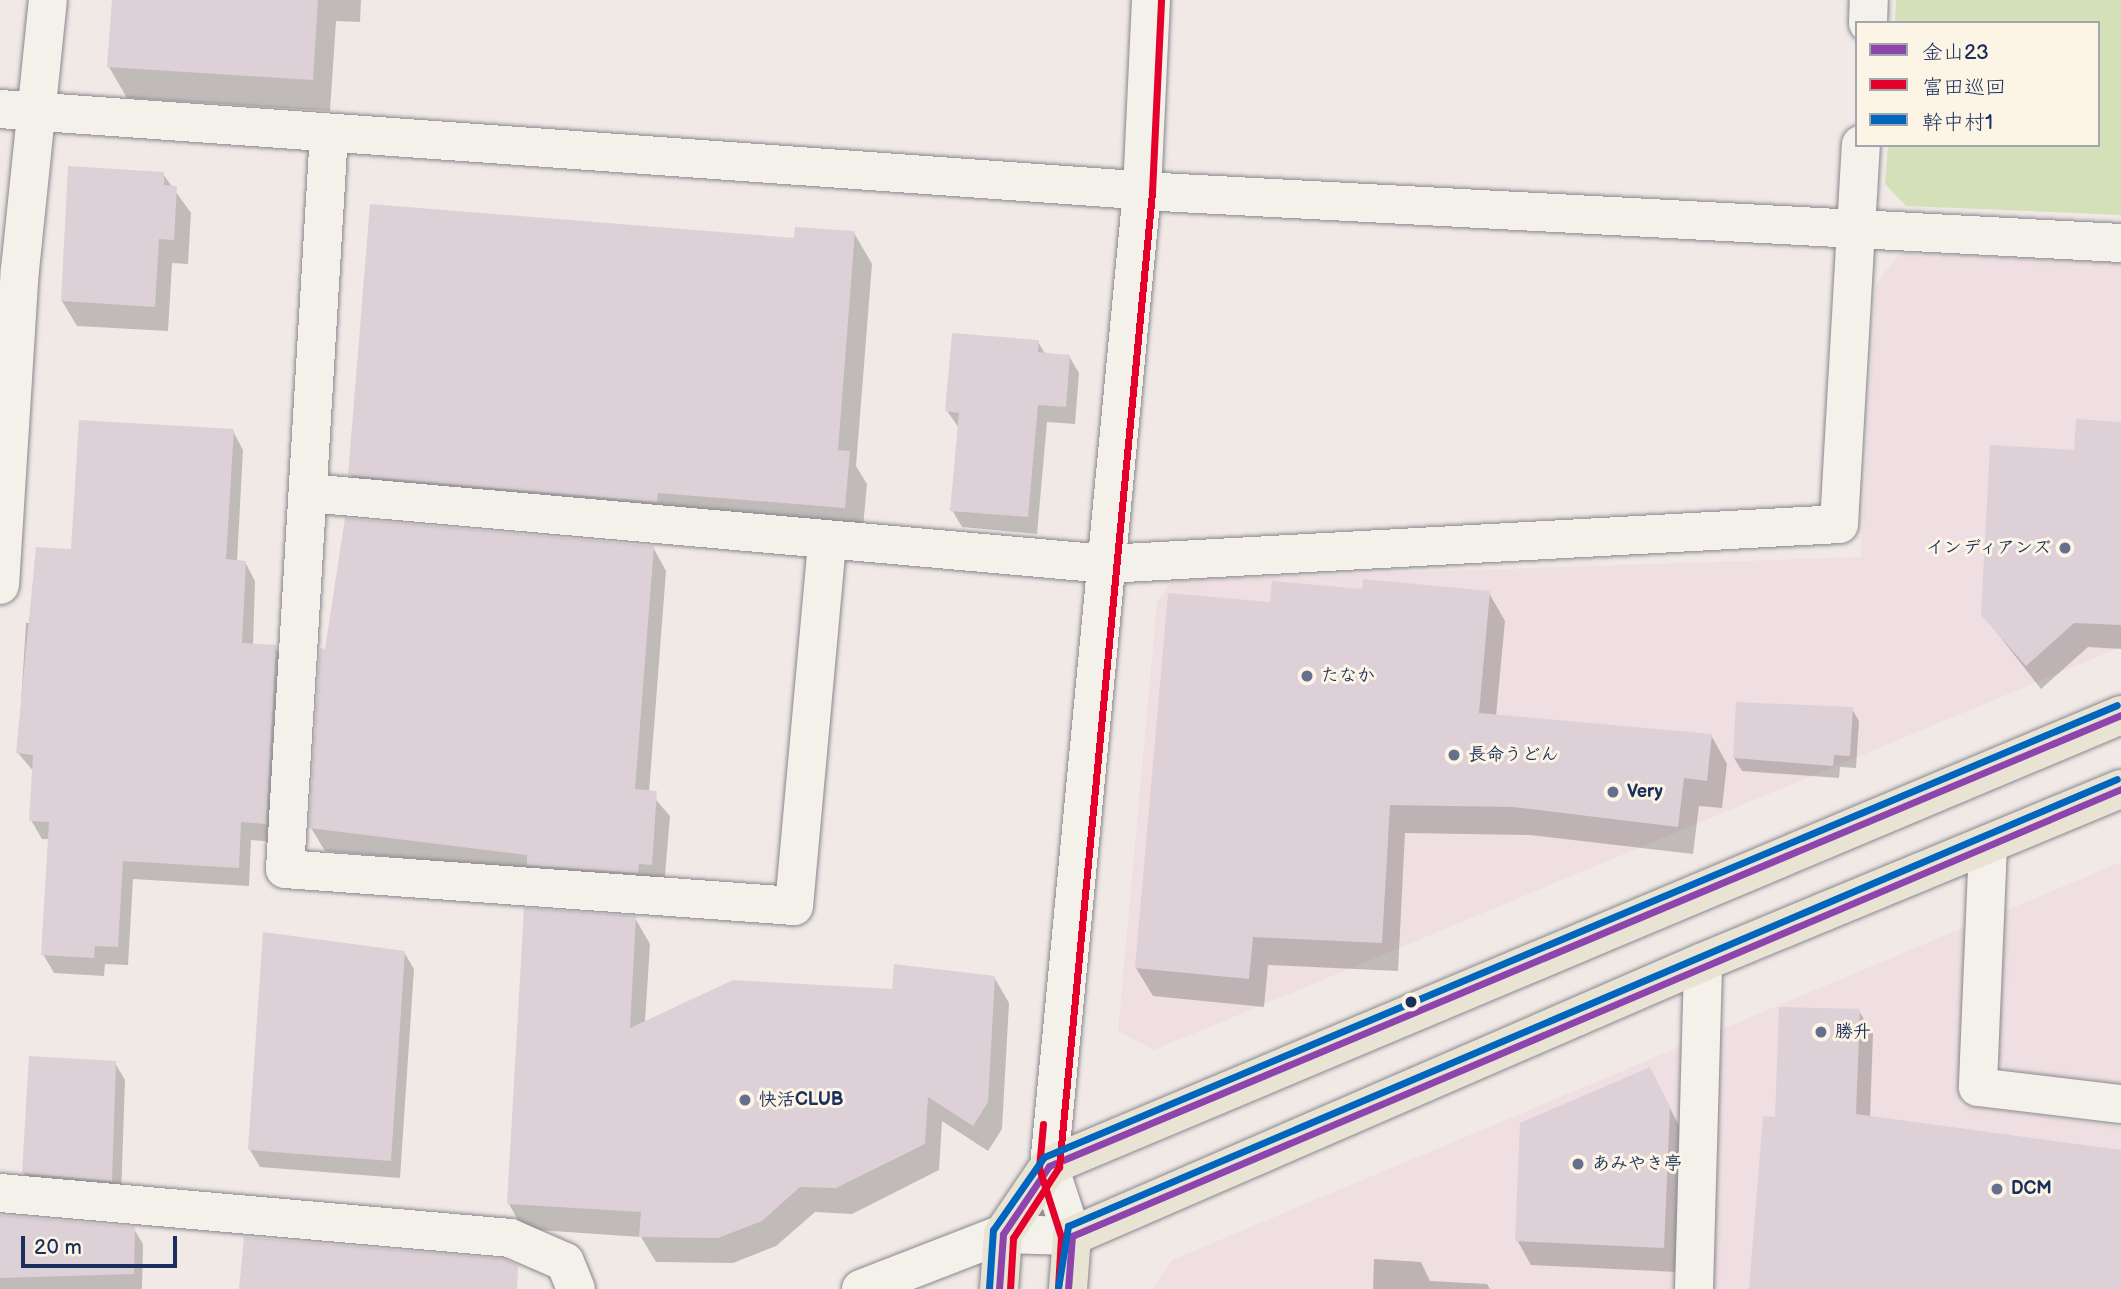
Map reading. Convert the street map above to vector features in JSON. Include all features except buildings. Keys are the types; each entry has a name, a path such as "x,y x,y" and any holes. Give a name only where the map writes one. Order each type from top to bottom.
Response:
{"main road":[{"path":"999,1289 1003,1234 1049,1166 2121,715"},
{"path":"1068,1289 1072,1236 1703,962 2121,789"}],"street":[{"path":"0,584 18,111 48,0"},
{"path":"861,1289 1003,1234 1072,1236 1049,1166 1142,191 1151,0"},
{"path":"1868,21 1869,0"},
{"path":"18,111 1142,191 1856,232 2121,243"},
{"path":"329,133 285,869 794,906 827,540"},
{"path":"308,493 1106,564 1839,524 1861,147"},
{"path":"1988,845 1978,1087 2121,1104"},
{"path":"1694,1289 1703,962"},
{"path":"0,1193 510,1238 565,1262 576,1289"}],"shaded area":[{"path":"1900,253 2121,263 2121,647 1154,1050 1118,1031 1157,602 1174,580 1861,557 1876,284"},
{"path":"2121,862 2121,1085 2007,1070 1991,1052 2002,912"},
{"path":"1970,925 1959,1105 2121,1127 2121,1289 1153,1289 1172,1260"}],"green space":[{"path":"1896,0 2121,0 2121,215 1906,206 1885,184 1888,147 2100,147 2100,21 1895,21"}],"transit line":[{"name":"富田巡回","path":"1010,1289 1013,1238 1059,1167 1152,192 1161,0"},
{"name":"幹中村1","path":"989,1288 993,1230 1044,1157 2117,705"},
{"name":"金山23","path":"999,1289 1003,1234 1049,1166 2121,715"},
{"name":"幹中村1","path":"1058,1288 1068,1226 2117,779"},
{"name":"金山23","path":"1068,1289 1072,1236 2121,789"},
{"name":"富田巡回","path":"1043,1124 1039,1168 1061,1237 1058,1288"}],"place":[{"name":"インディアンズ","path":"2065,548"},
{"name":"たなか","path":"1307,676"},
{"name":"長命うどん","path":"1454,755"},
{"name":"Very","path":"1613,792"},
{"name":"勝升","path":"1821,1032"},
{"name":"快活CLUB","path":"745,1100"},
{"name":"あみやき亭","path":"1578,1164"},
{"name":"DCM","path":"1997,1189"}]}
